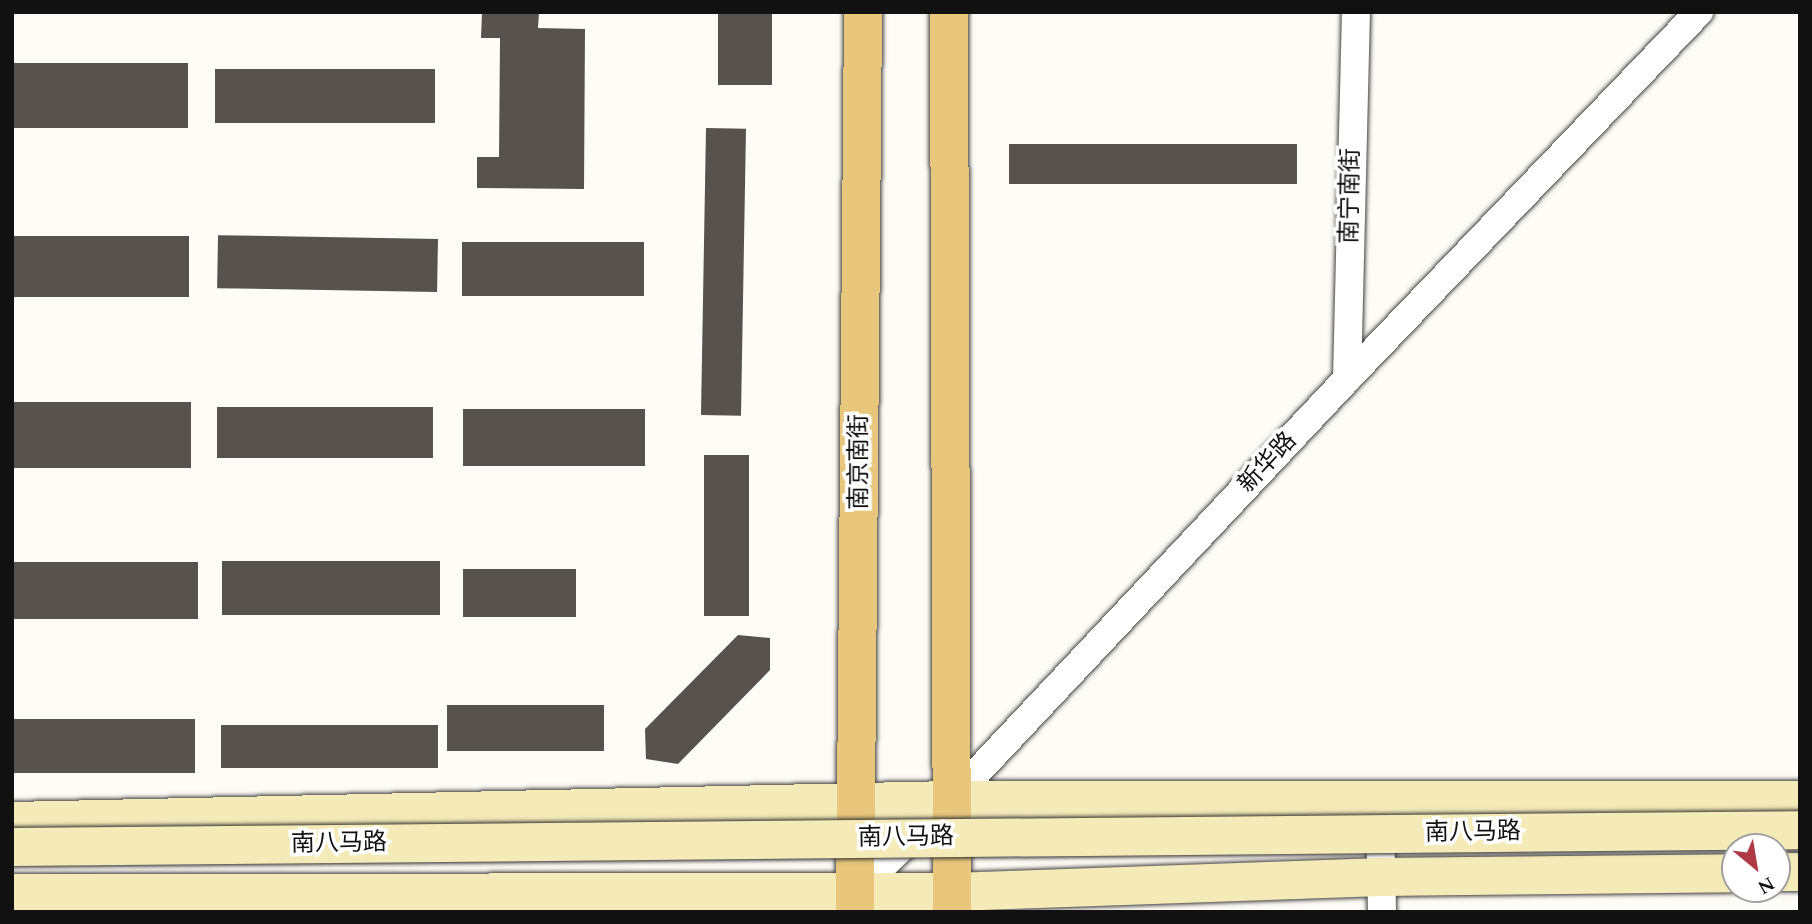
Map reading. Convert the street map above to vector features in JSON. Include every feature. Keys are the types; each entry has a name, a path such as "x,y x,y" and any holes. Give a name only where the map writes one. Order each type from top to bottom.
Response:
{"main road":[{"name":"南京南街","path":"849,905 858,803 863,12"},
{"path":"949,12 952,902"},
{"name":"南八马路","path":"12,821 951,800 1800,800"},
{"name":"南八马路","path":"12,847 1800,830"},
{"path":"12,893 849,905 1382,894 1721,874"}],"street":[{"name":"南宁南街","path":"1347,379 1356,12"},
{"name":"新华路","path":"849,905 1699,12"},
{"path":"1380,802 1382,894"}],"building":[{"path":"482,12 539,12 538,28 585,29 584,189 477,188 477,157 499,157 500,38 481,38"},
{"path":"718,12 772,12 772,85 718,85"},
{"path":"12,63 188,63 188,128 12,128"},
{"path":"215,69 435,69 435,123 215,123"},
{"path":"706,128 746,129 741,416 701,415"},
{"path":"1009,144 1297,144 1297,184 1009,184"},
{"path":"218,235 438,239 437,292 217,288"},
{"path":"12,236 189,236 189,297 12,297"},
{"path":"462,242 644,242 644,296 462,296"},
{"path":"12,402 191,402 191,468 12,468"},
{"path":"217,407 433,407 433,458 217,458"},
{"path":"463,409 645,409 645,466 463,466"},
{"path":"704,455 749,455 749,616 704,616"},
{"path":"222,561 440,561 440,615 222,615"},
{"path":"12,562 198,562 198,619 12,619"},
{"path":"463,569 576,569 576,617 463,617"},
{"path":"738,635 770,638 770,670 678,764 646,759 645,729"},
{"path":"447,705 604,705 604,751 447,751"},
{"path":"12,719 195,719 195,773 12,773"},
{"path":"221,725 438,725 438,768 221,768"}]}
